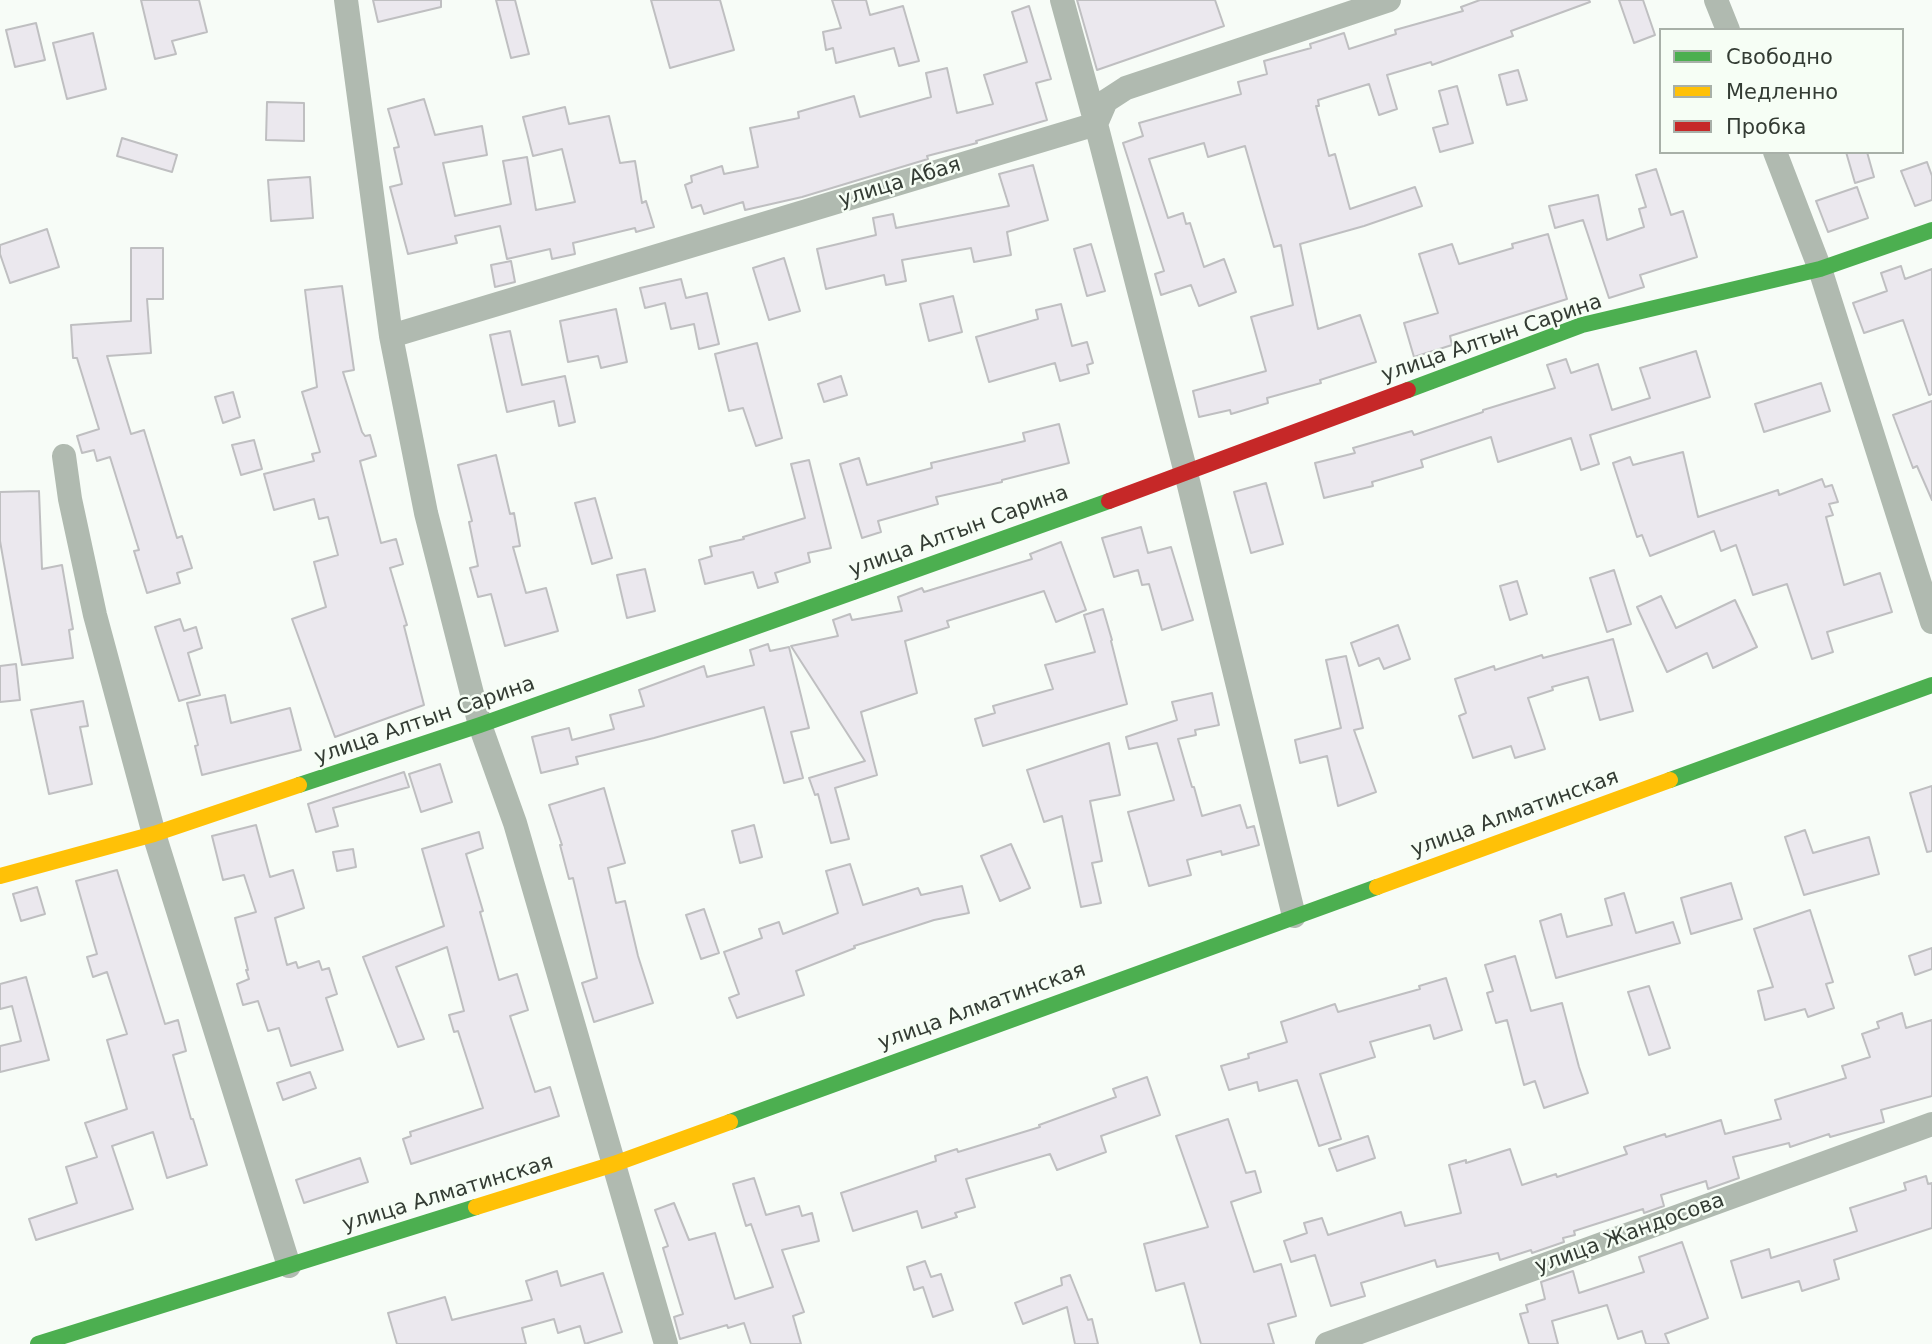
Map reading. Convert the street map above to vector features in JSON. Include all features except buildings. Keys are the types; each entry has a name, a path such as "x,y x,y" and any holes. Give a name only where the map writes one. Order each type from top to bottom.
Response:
{"street":[{"path":"346,0 391,336 426,513 480,725 515,823 666,1344"},
{"path":"1062,0 1186,473 1294,916"},
{"path":"1096,124 1107,101 1126,88 1389,0"},
{"path":"1716,0 1727,28"},
{"name":"улица Абая","path":"391,336 1096,124"},
{"path":"1776,154 1820,269 1932,622"},
{"name":"улица Алтын Сарина","path":"0,876 154,834 480,725 1186,473 1581,325 1820,269 1932,230"},
{"path":"64,456 70,499 95,615 154,834 289,1266"},
{"name":"улица Алматинская","path":"38,1344 614,1164 1932,685"},
{"name":"улица Жандосова","path":"1327,1344 1932,1124"}],"traffic: fast":[{"path":"1408,390 1582,325 1820,269 1932,230"},
{"path":"299,785 480,725 1109,501"},
{"path":"1670,780 1932,685"},
{"path":"730,1122 1377,887"},
{"path":"38,1344 476,1207"}],"traffic: slow":[{"path":"1377,887 1670,780"},
{"path":"0,876 154,834 299,785"},
{"path":"476,1207 614,1164 730,1122"}],"traffic: jam":[{"path":"1109,501 1408,390"}]}
